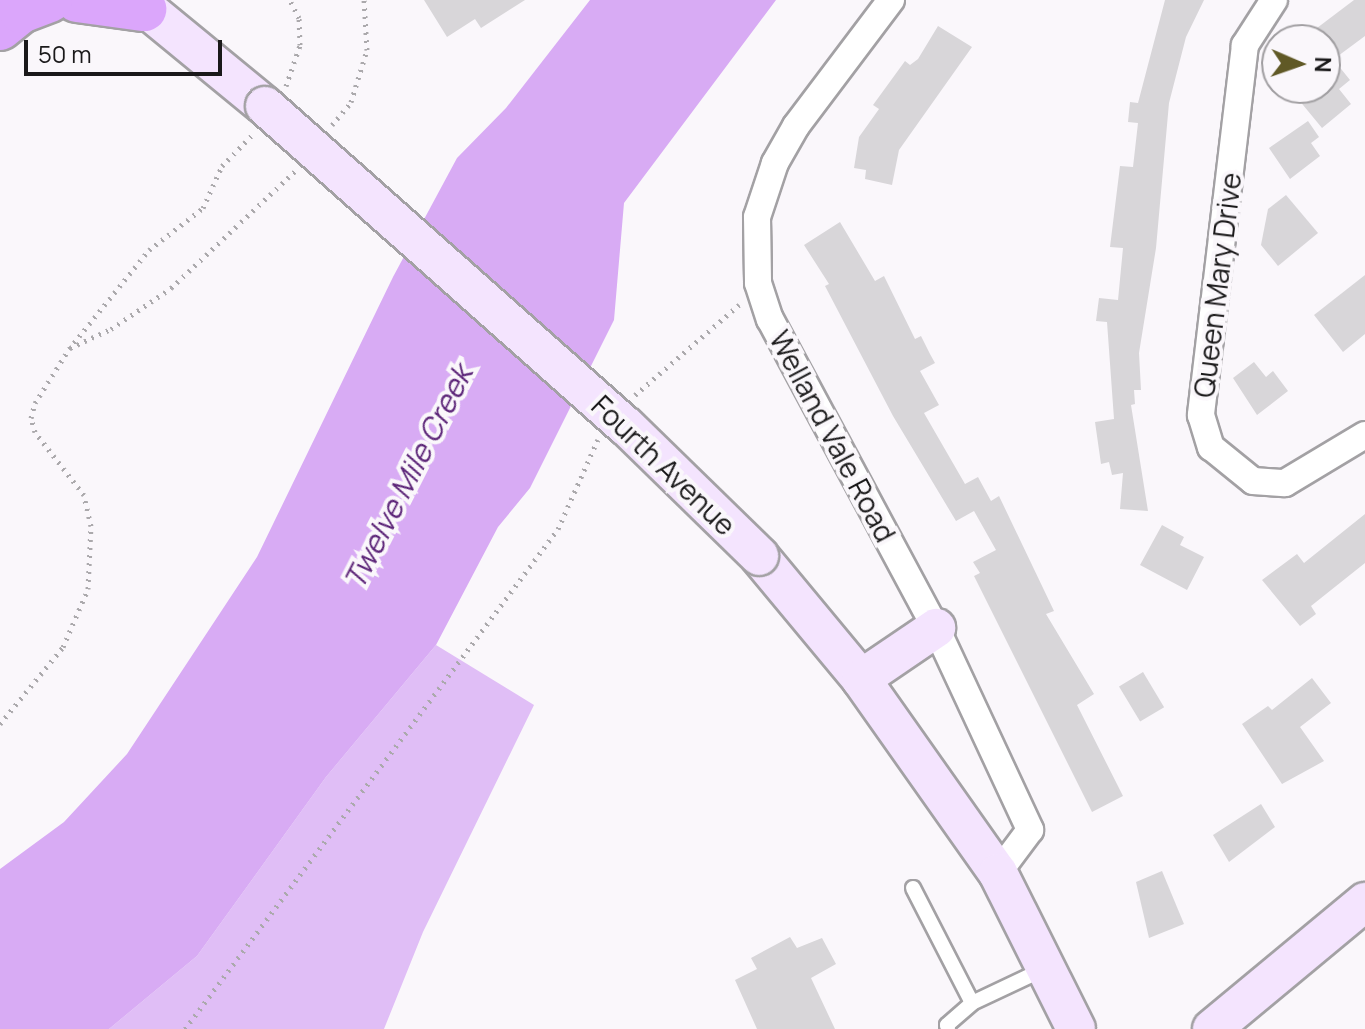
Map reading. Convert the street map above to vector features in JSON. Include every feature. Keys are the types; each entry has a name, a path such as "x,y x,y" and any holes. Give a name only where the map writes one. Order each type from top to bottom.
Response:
{"highway":[{"path":"0,28 21,11 50,0"},
{"path":"77,0 140,4"}],"main road":[{"name":"Fourth Avenue","path":"140,4 269,107 626,426 759,556 861,679 998,873 1076,1029"},
{"path":"861,679 936,628"},
{"path":"1212,1029 1365,902"}],"street":[{"name":"Welland Vale Road","path":"891,0 796,126 775,163 757,217 758,283 770,319 936,628 1030,830 998,873"},
{"name":"Queen Mary Drive","path":"1274,0 1245,45 1201,415 1211,447 1253,481 1285,483 1365,435"}],"lane":[{"path":"913,888 972,1003"},
{"path":"948,1029 947,1025 972,1003 1046,968"}],"path":[{"path":"0,724 63,647 88,589 91,526 84,495 35,432 31,418 69,349 149,250 203,208 222,166 241,151 269,107 300,45 299,18 290,0"},
{"path":"324,136 351,102 367,50 364,0"},
{"path":"69,349 111,329 171,288 305,159"},
{"path":"622,405 726,321 758,283"},
{"path":"185,1029 558,529 601,435"}],"shaded area":[{"path":"436,645 534,705 423,932 384,1029 109,1029 197,956 326,777"}],"water":[{"name":"Twelve Mile Creek","path":"590,0 776,0 624,203 614,320 530,488 498,527 436,645 326,777 197,956 109,1029 0,1029 0,869 64,822 127,754 257,557 393,277 457,158 506,108"}],"building":[{"path":"424,0 525,0 481,28 475,19 447,37"},
{"path":"1165,0 1204,0 1186,37 1169,103 1156,248 1139,353 1141,390 1134,390 1135,404 1131,405 1148,511 1120,509 1123,473 1112,475 1109,462 1101,464 1095,422 1114,419 1107,322 1096,321 1099,298 1118,300 1123,248 1110,247 1120,166 1133,167 1138,123 1128,122 1130,102 1138,103"},
{"path":"1354,0 1365,0 1365,36 1341,54 1341,24 1322,24"},
{"path":"938,26 972,47 899,150 892,185 865,179 866,170 854,168 859,137 879,109 873,105 905,61 910,65 918,59"},
{"path":"1341,69 1350,80 1341,87"},
{"path":"1341,92 1351,104 1322,128 1302,104 1341,104"},
{"path":"1308,121 1319,137 1311,143 1320,156 1290,179 1269,148"},
{"path":"1286,195 1318,233 1278,266 1261,245 1268,209"},
{"path":"840,222 875,281 884,276 915,339 921,336 935,363 920,371 939,405 924,413 965,484 978,477 991,501 999,496 1054,611 1046,614 1094,694 1077,705 1123,796 1092,812 974,576 980,573 973,562 996,550 974,511 956,521 893,416 825,286 829,284 804,245"},
{"path":"1365,275 1365,334 1343,352 1314,315"},
{"path":"1254,362 1266,377 1273,371 1288,391 1257,415 1233,378"},
{"path":"1365,514 1365,563 1311,606 1316,614 1300,626 1262,580 1297,554 1304,563"},
{"path":"1162,525 1184,537 1180,545 1204,557 1187,590 1140,565"},
{"path":"1143,672 1164,707 1140,722 1119,686"},
{"path":"1312,678 1331,703 1300,727 1324,761 1282,784 1242,724 1268,706 1272,710"},
{"path":"1261,804 1275,827 1229,862 1213,835"},
{"path":"1162,871 1184,924 1149,938 1136,882"},
{"path":"790,937 797,948 822,938 836,964 811,978 835,1029 757,1029 735,980 757,969 751,958"}]}
